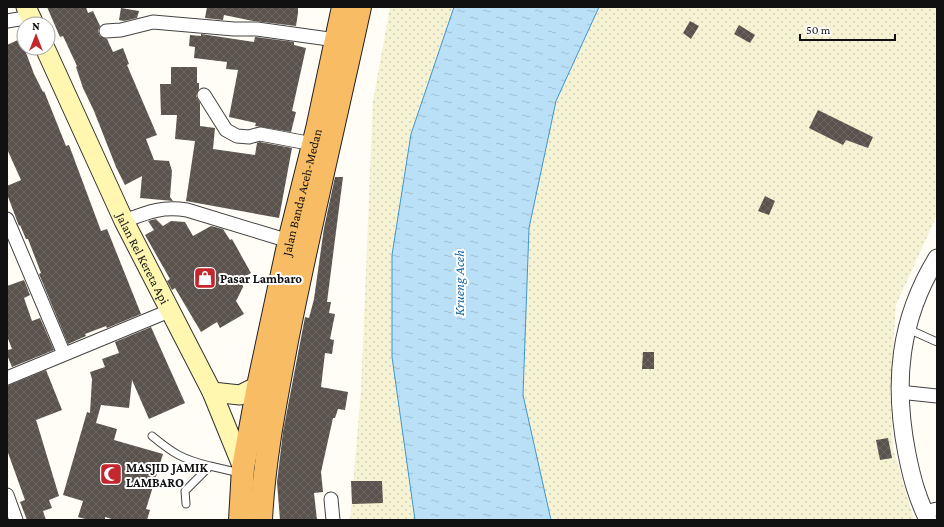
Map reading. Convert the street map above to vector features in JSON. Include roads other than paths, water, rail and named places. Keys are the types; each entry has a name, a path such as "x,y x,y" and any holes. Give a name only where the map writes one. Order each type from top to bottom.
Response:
{"highway":[{"name":"Jalan Banda Aceh-Medan","path":"261,520 263,486 271,427 299,280 336,40 343,7"},
{"name":"Jalan Banda Aceh-Medan","path":"240,520 243,471 258,386 289,241 360,7"}],"main road":[{"name":"Jalan Rel Kereta Api","path":"49,56 124,221 212,392 243,471"},
{"path":"212,392 240,395 258,386"}],"street":[{"path":"106,31 122,30 153,22 234,29 257,29 336,40"},
{"path":"204,95 226,130 237,136 249,138 260,134 321,135"},
{"path":"124,221 155,209 172,208 187,210 289,241"},
{"path":"7,219 64,354"},
{"path":"930,513 913,482 900,409 899,392 906,328 919,290 937,258"},
{"path":"7,378 170,311"},
{"path":"899,392 937,396"},
{"path":"7,496 16,520"},
{"path":"331,499 333,520"}],"lane":[{"path":"906,328 937,342"},
{"path":"152,436 185,460 210,466 243,471"},
{"path":"186,504 185,492 210,466"}],"water":[{"name":"Krueng Aceh","path":"454,7 599,7 556,101 529,228 523,395 551,520 415,520 392,357 392,255 411,134"}],"place":[{"name":"Pasar Lambaro","path":"205,278"},
{"name":"MASJID JAMIK LAMBARO","path":"111,474"}]}
